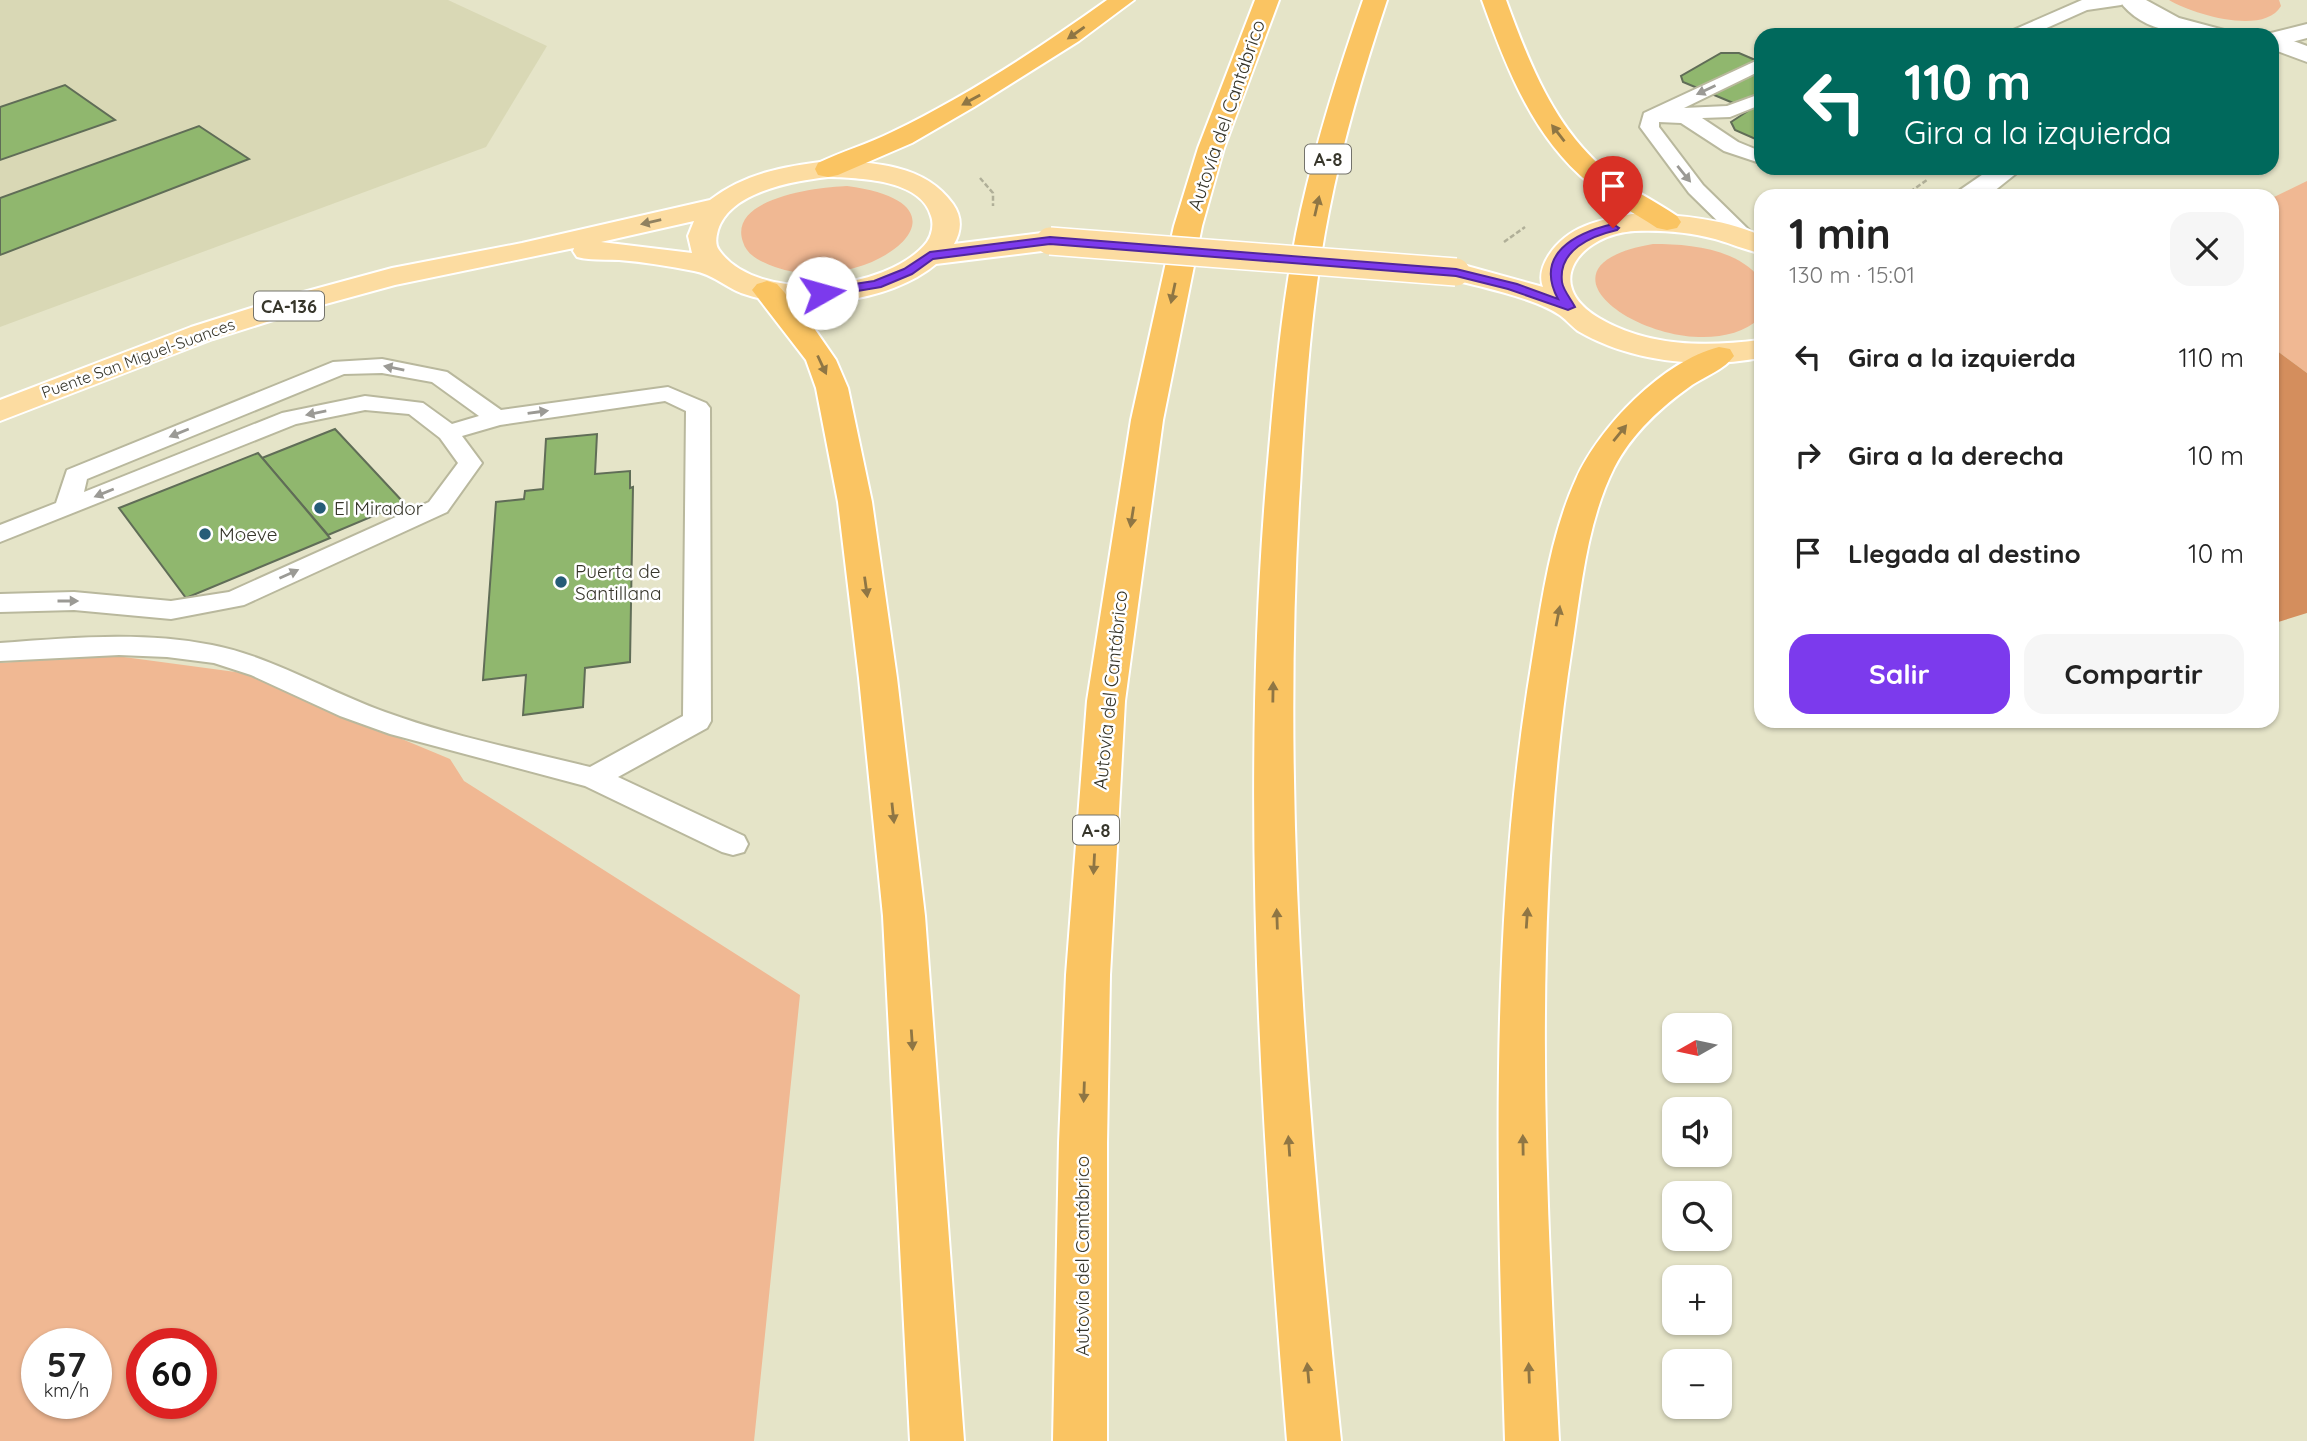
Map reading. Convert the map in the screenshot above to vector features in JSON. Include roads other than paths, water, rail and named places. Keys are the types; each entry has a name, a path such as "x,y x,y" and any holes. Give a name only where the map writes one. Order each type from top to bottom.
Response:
{"highway":[{"path":"828,169 854,155 914,132 982,94 1122,0"},
{"name":"Autovía del Cantábrico","path":"1080,1441 1083,1143 1088,975 1106,701 1147,420 1188,226 1211,148 1267,0"},
{"name":"A-8","path":"1314,1441 1294,1227 1281,1035 1273,697 1280,501 1298,321 1315,211 1341,103 1375,0"},
{"path":"1494,0 1522,72 1553,128 1592,172 1667,222"},
{"path":"768,290 821,360 832,388 855,502 878,678 904,916 937,1441"},
{"path":"1532,1441 1524,1245 1522,1065 1525,935 1548,667 1577,517 1597,468 1625,428 1655,396 1719,356"}],"main road":[{"path":"713,266 702,247 702,237 703,227 717,207 737,192 764,181 795,173 828,169 888,175 913,183 932,195 943,210 947,225 943,241 930,256"},
{"name":"Puente San Miguel-Suances","path":"0,411 202,333 300,302 391,277 522,252 717,207"},
{"path":"943,210 1050,241"},
{"path":"1568,307 1556,284 1557,262 1572,244 1597,232 1629,223 1667,222 1707,226 1753,241"},
{"path":"930,256 1050,241 1456,272 1512,286 1568,307 1594,327 1632,344 1675,354 1719,356 1754,350"},
{"name":"Puente San Miguel-Suances","path":"522,252 623,250 664,255 713,266 736,280 768,290 804,294 865,287 908,272 930,256"},
{"path":"1456,272 1557,262"}],"street":[{"path":"2131,0 2161,28"},
{"path":"2279,38 2307,31"},
{"path":"2279,43 2307,55"},
{"path":"1980,189 2000,175"}],"lane":[{"path":"2032,28 2083,5 2121,0"},
{"path":"1651,117 1754,67"},
{"path":"1651,117 1730,111 1754,101"},
{"path":"1673,114 1698,122 1732,148 1754,155"},
{"path":"1651,117 1649,127 1657,141 1696,189 1753,241"},
{"path":"67,508 76,475 341,367 382,366 439,377 497,418"},
{"path":"400,406 439,377"},
{"path":"448,433 497,418 668,394 698,408 696,721 593,778"},
{"path":"0,534 290,418 365,403 415,408 448,433 470,463 438,508 235,599 171,610 74,601 0,603"},
{"path":"0,652 95,646 201,652 245,662 384,721 442,739 593,778 733,845"}],"place":[{"name":"El Mirador","path":"320,508"},
{"name":"Moeve","path":"205,534"},
{"name":"Puerta de Santillana","path":"561,582"}]}
